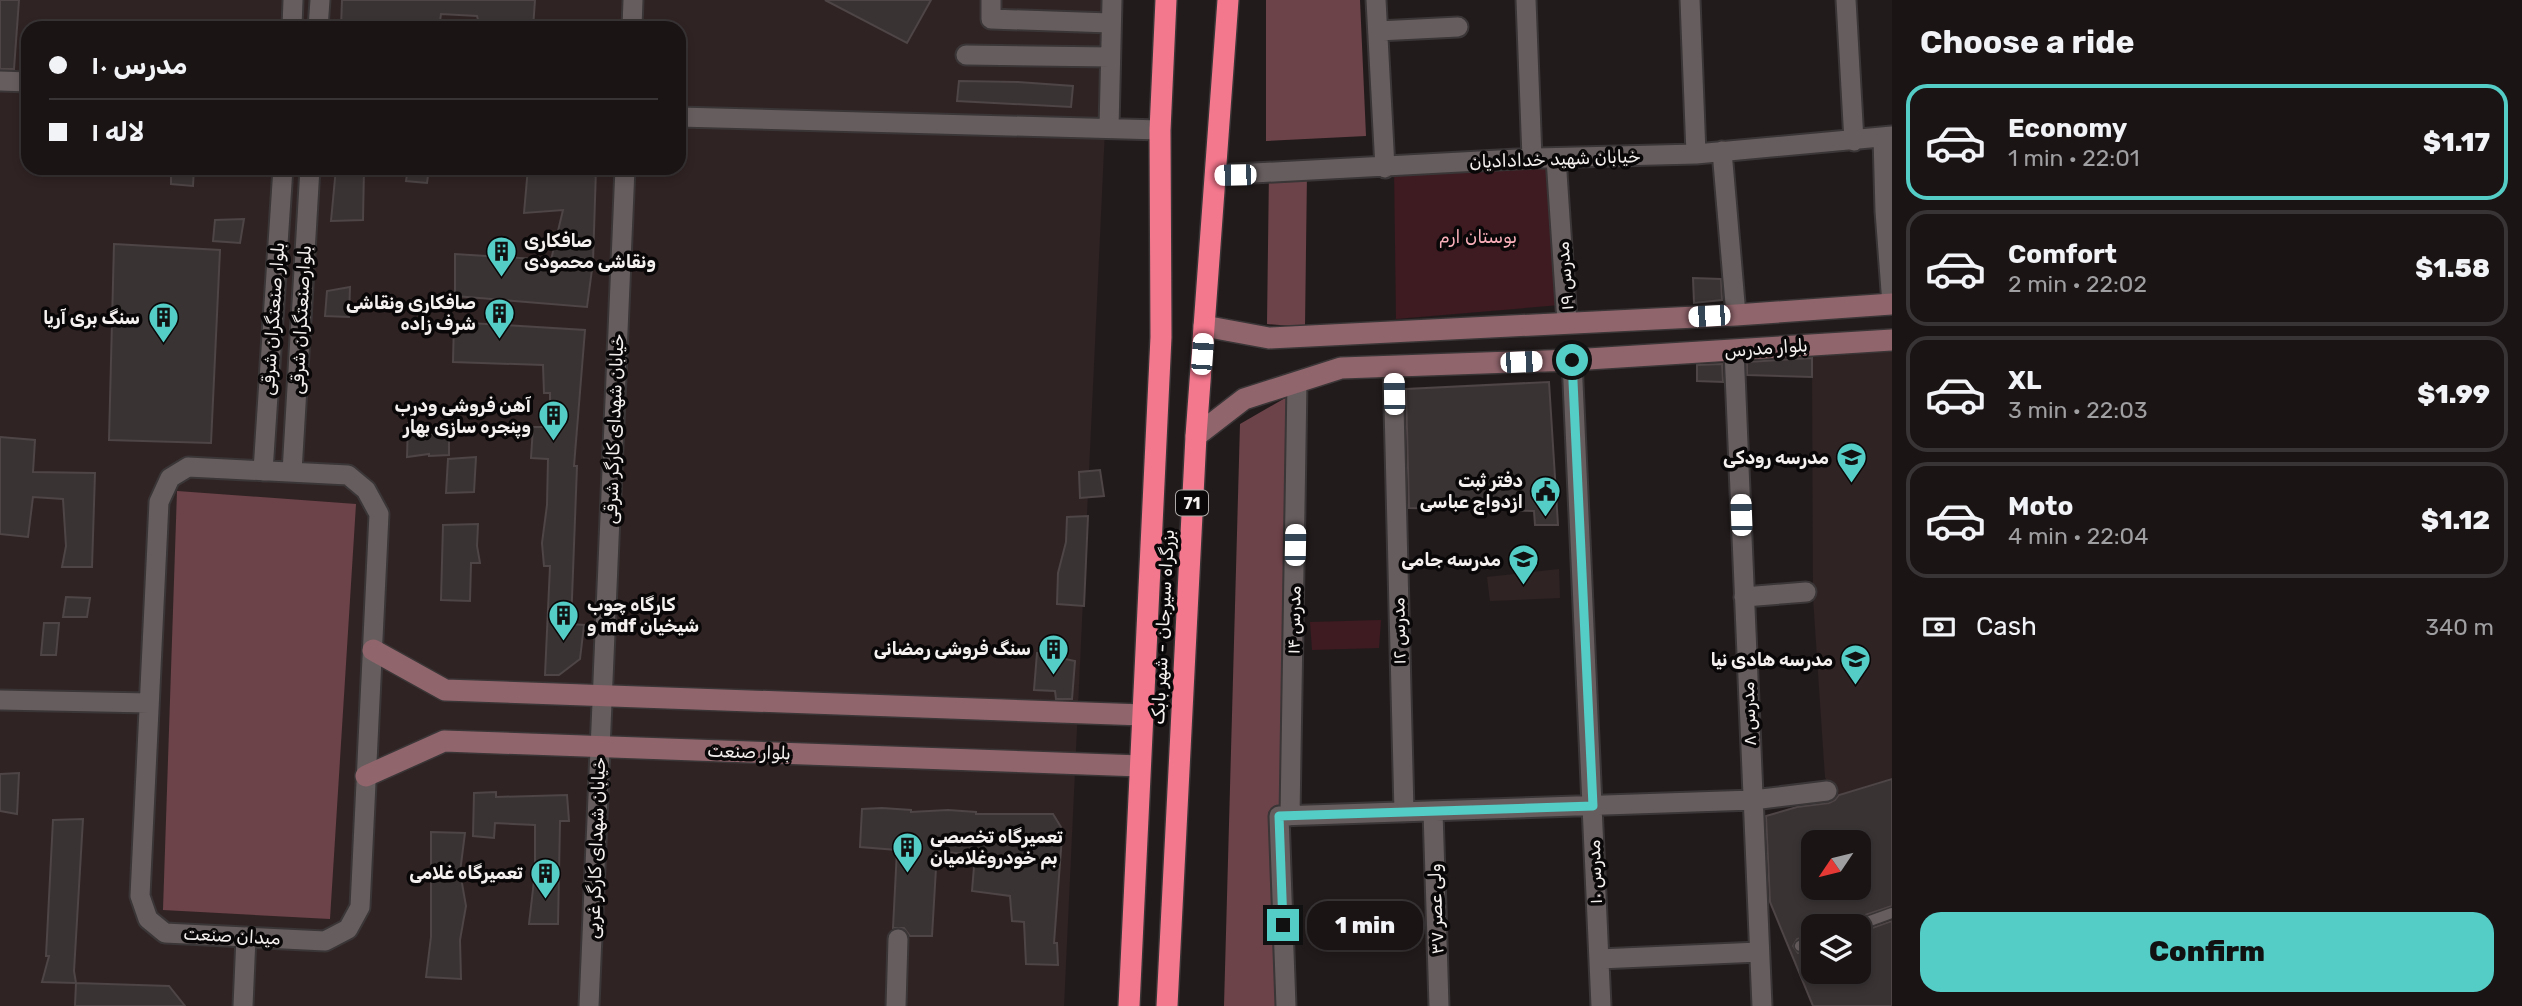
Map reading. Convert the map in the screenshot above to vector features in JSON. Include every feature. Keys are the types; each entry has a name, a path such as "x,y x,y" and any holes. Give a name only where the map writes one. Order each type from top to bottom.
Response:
{"highway":[{"name":"بزرگراه سیرجان - شهر بابک","path":"1129,1006 1161,337 1160,130 1166,0"},
{"name":"بزرگراه سیرجان - شهر بابک","path":"1167,1006 1196,436 1228,0"}],"street":[{"path":"292,21 293,0"},
{"path":"318,21 320,0"},
{"path":"632,21 633,0"},
{"path":"991,0 991,19 1110,23"},
{"path":"1109,128 1112,0"},
{"path":"1376,0 1385,168"},
{"path":"1526,0 1532,158"},
{"path":"1690,0 1696,153"},
{"path":"1846,0 1854,141"},
{"path":"1378,31 1458,27"},
{"path":"966,55 1110,57"},
{"path":"0,81 21,82"},
{"path":"686,117 1160,130"},
{"path":"1887,136 1885,211 1892,304"},
{"name":"خیابان شهید خدادادیان","path":"1217,176 1532,158 1696,153 1887,136"},
{"path":"1721,151 1737,315"},
{"name":"مدرس ۱۹","path":"1556,158 1567,322"},
{"name":"بلوار صنعتگران شرقی","path":"263,471 283,175"},
{"name":"بلوارصنعتگران شرقی","path":"292,472 310,175"},
{"name":"خیابان شهدای کارگر شرقی","path":"603,693 625,175"},
{"name":"بلوار مدرس","path":"1204,326 1269,338 1737,315 1892,304"},
{"path":"1340,335 1337,353 1341,368"},
{"name":"بلوار مدرس","path":"1196,436 1244,400 1341,368 1572,360 1892,340"},
{"name":"مدرس ۸","path":"1734,350 1762,1006"},
{"name":"مدرس ۱۰","path":"1572,360 1601,1006"},
{"name":"مدرس ۱۲","path":"1393,366 1404,812"},
{"name":"مدرس ۱۴","path":"1286,1006 1285,816 1297,382"},
{"path":"268,393 297,396"},
{"name":"میدان صنعت","path":"188,467 292,472 348,475 366,490 379,514 360,907 348,929 325,941 165,933 148,919 140,896 159,502 170,478 188,467"},
{"path":"1744,597 1806,592"},
{"path":"373,650 445,690 603,693 1143,715"},
{"name":"خیابان شهدای کارگر غربی","path":"589,1006 603,693"},
{"path":"0,700 149,703"},
{"name":"بلوار صنعت","path":"366,776 444,740 1140,766"},
{"path":"1285,816 1753,800 1827,791"},
{"name":"ولی عصر ۳۷","path":"1433,811 1439,1006"},
{"path":"243,1006 246,937"},
{"path":"896,1006 898,939"},
{"path":"1599,959 1759,952"}],"lane":[{"path":"1871,921 1892,913"}],"shaded area":[{"path":"0,0 1111,0 1064,1006 0,1006"},
{"path":"1266,0 1360,0 1366,136 1266,141"},
{"path":"1269,170 1307,172 1305,327 1267,324"},
{"path":"1892,348 1892,778 1835,796 1825,777 1813,597 1812,352"},
{"path":"1287,397 1285,1006 1224,1006 1240,424"},
{"path":"177,491 356,504 330,919 163,910"},
{"name":"مدرسه جامی","path":"1559,569 1560,598 1490,601 1487,577"}],"green space":[{"name":"بوستان ارم","path":"1546,155 1560,305 1396,319 1394,167"},
{"path":"1381,620 1379,648 1312,650 1310,622"}],"building":[{"path":"0,0 19,0 14,69 0,69"},
{"path":"342,0 535,0 534,21 478,21 477,16 441,14 440,21 341,21"},
{"path":"825,0 931,0 907,43"},
{"path":"959,81 1073,86 1071,107 957,101"},
{"path":"171,175 194,175 193,186 171,184"},
{"path":"335,175 364,175 363,220 331,221"},
{"path":"407,175 428,175 427,183 406,181"},
{"path":"527,175 596,175 593,262 587,307 455,296 455,254 551,260 563,210 524,213"},
{"path":"244,219 240,243 213,241 215,220"},
{"name":"سنگ بری آریا","path":"114,244 220,250 211,443 109,440"},
{"path":"1693,278 1721,279 1722,300 1694,303"},
{"path":"350,287 349,317 325,316 327,291"},
{"path":"454,322 585,330 574,466 577,466 571,624 584,625 580,659 559,675 545,675 550,566 544,566 542,543 547,505 548,459 531,458 533,427 550,427 550,393 544,393 543,365 453,362"},
{"path":"1812,358 1812,377 1747,375 1747,362"},
{"path":"1722,364 1723,382 1697,381 1697,365"},
{"path":"1549,382 1558,525 1535,525 1534,511 1409,508 1406,389"},
{"path":"408,423 423,424 423,435 449,434 449,455 407,457"},
{"path":"0,437 35,440 33,472 95,473 92,567 62,567 66,546 63,499 33,497 28,537 0,534"},
{"path":"476,457 474,492 446,493 448,459"},
{"path":"1100,470 1104,496 1080,498 1079,472"},
{"path":"1088,516 1084,606 1057,604 1058,573 1066,542 1067,517"},
{"path":"478,524 477,546 480,563 471,563 470,601 441,600 443,525"},
{"path":"66,597 90,598 87,617 63,617"},
{"path":"44,623 59,623 56,655 41,655"},
{"name":"سنگ فروشی رمضانی","path":"1037,653 1075,661 1072,699 1056,699 1055,691 1034,690"},
{"path":"19,773 17,814 0,811 0,774"},
{"path":"1892,779 1892,906 1868,914 1801,914 1801,938 1793,946 1798,953 1801,952 1801,977 1770,902 1766,816 1835,800 1839,795"},
{"path":"496,792 496,797 567,795 569,821 560,821 558,924 529,924 535,872 535,825 495,823 494,838 473,836 474,793"},
{"path":"882,808 911,812 948,810 976,814 1053,814 1061,827 1062,836 1054,943 1057,943 1058,965 1026,964 1024,922 1012,921 1010,896 972,891 975,855 937,851 932,936 910,936 904,928 893,928 897,850 860,847 862,809"},
{"path":"83,819 74,971 76,983 42,982 49,956 46,956 53,820"},
{"path":"431,832 465,833 460,872 466,906 460,940 461,979 426,977 431,937"},
{"path":"1892,921 1892,1006 1813,1006 1804,984 1871,984 1871,928"},
{"path":"76,983 169,986 185,1006 75,1006"}],"place":[{"name":"صافکاری ونقاشی محمودی","path":"501,278"},
{"name":"صافکاری ونقاشی شرف زاده","path":"499,340"},
{"name":"سنگ بری آریا","path":"163,345"},
{"name":"آهن فروشی ودرب وپنجره سازی بهار","path":"554,443"},
{"name":"مدرسه رودکی","path":"1852,485"},
{"name":"دفتر ثبت ازدواج عباسی","path":"1546,518"},
{"name":"مدرسه جامی","path":"1524,587"},
{"name":"کارگاه چوب و mdf شیخیان","path":"564,642"},
{"name":"سنگ فروشی رمضانی","path":"1054,676"},
{"name":"مدرسه هادی نیا","path":"1856,687"},
{"name":"تعمیرگاه تخصصی بم خودروغلامیان","path":"907,874"},
{"name":"تعمیرگاه غلامی","path":"546,900"}],"route":[{"path":"1283,925 1279,816 1593,806 1572,360"}]}
